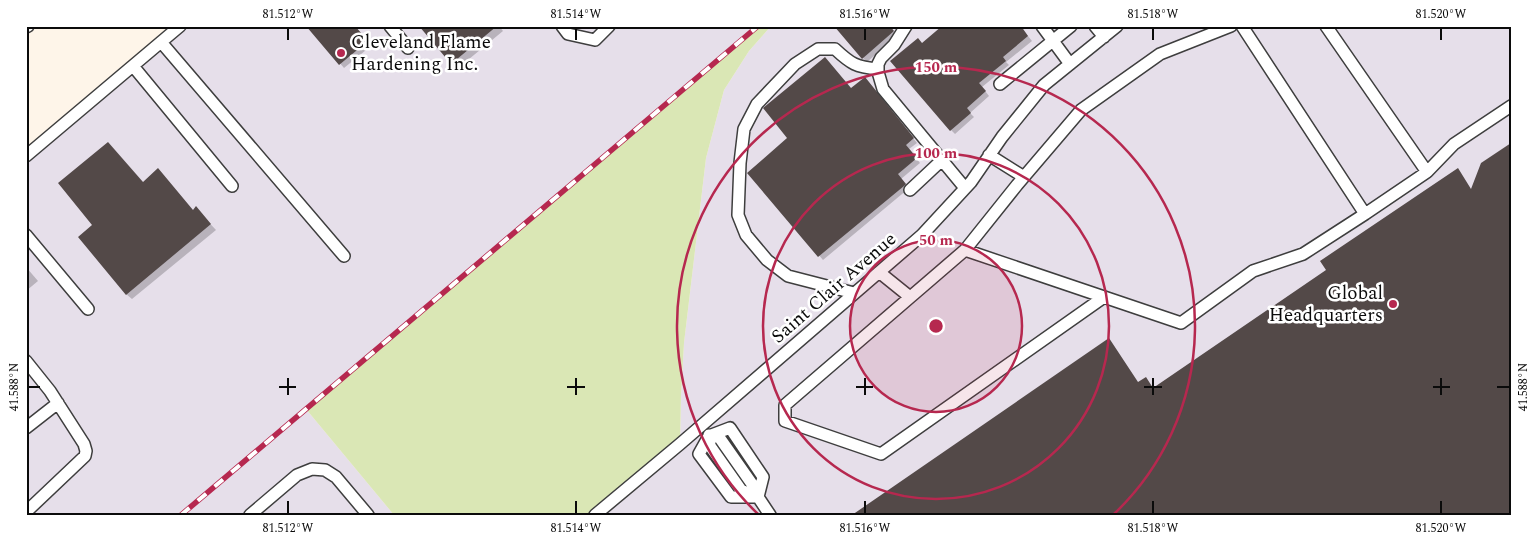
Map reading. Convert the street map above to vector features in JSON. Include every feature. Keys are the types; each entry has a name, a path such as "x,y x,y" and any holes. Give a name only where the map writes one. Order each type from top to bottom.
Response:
{"street":[{"path":"26,156 180,26"},
{"path":"390,26 408,48"},
{"path":"562,26 568,34 595,40 609,26"},
{"path":"906,26 894,45 881,58 878,64 883,89 965,188"},
{"path":"1042,26 1070,64"},
{"path":"1000,84 1071,26"},
{"path":"1094,26 1104,37"},
{"name":"Saint Clair Avenue","path":"595,515 922,235 965,188 1002,137 1044,85 1117,26"},
{"path":"1104,297 881,454 786,421 785,405 966,250 1024,177 1081,110 1160,54 1231,26"},
{"path":"1242,26 1364,214"},
{"path":"1326,26 1426,172"},
{"path":"161,42 344,256"},
{"path":"854,293 788,276 767,260 746,235 738,214 740,163 744,129 757,104 795,64 818,48 835,49 848,61 860,67 878,69"},
{"path":"133,66 232,186"},
{"path":"966,250 1180,323 1253,271 1303,254 1426,172 1454,144 1511,106"},
{"path":"989,155 1024,177"},
{"path":"910,190 942,160"},
{"path":"26,235 88,309"},
{"path":"879,272 910,297"},
{"path":"26,361 58,403 84,444 86,451 85,456 26,512"},
{"path":"26,428 58,403"},
{"path":"701,426 710,436 710,446 741,490 758,497 770,515"},
{"path":"710,436 730,428 763,477 758,497"},
{"path":"250,515 297,475 312,469 325,470 336,477 368,515"}],"shaded area":[{"path":"180,26 758,26 306,409 394,515 26,515 26,156"},
{"path":"771,26 1511,26 1511,515 595,515 680,444 684,343 706,158 724,90 749,51"}],"green space":[{"path":"758,26 771,26 749,51 724,90 706,158 684,343 680,444 595,515 394,515 306,409"}],"building":[{"name":"Cleveland Flame Hardening Inc.","path":"306,26 355,26 368,41 339,65"},
{"path":"419,26 497,26 451,64"},
{"path":"834,26 890,26 894,31 862,59"},
{"path":"942,26 1021,26 1028,36 1003,57 1006,61 979,83 986,91 967,108 971,113 950,131 890,61 918,38 922,43"},
{"path":"825,57 851,88 865,77 914,138 906,145 917,158 898,174 906,184 904,186 818,257 747,173 787,138 763,108"},
{"path":"108,142 143,182 158,168 193,210 196,206 211,224 126,295 78,237 92,225 58,183"},
{"name":"Global Headquarters","path":"1511,143 1511,515 852,515 1109,338 1138,382 1146,377 1153,388 1326,270 1320,261 1458,168 1471,189 1481,163"}],"railway":[{"path":"181,515 758,26"}],"place":[{"name":"Cleveland Flame Hardening Inc.","path":"341,53"},
{"name":"Global Headquarters","path":"1393,304"}]}
